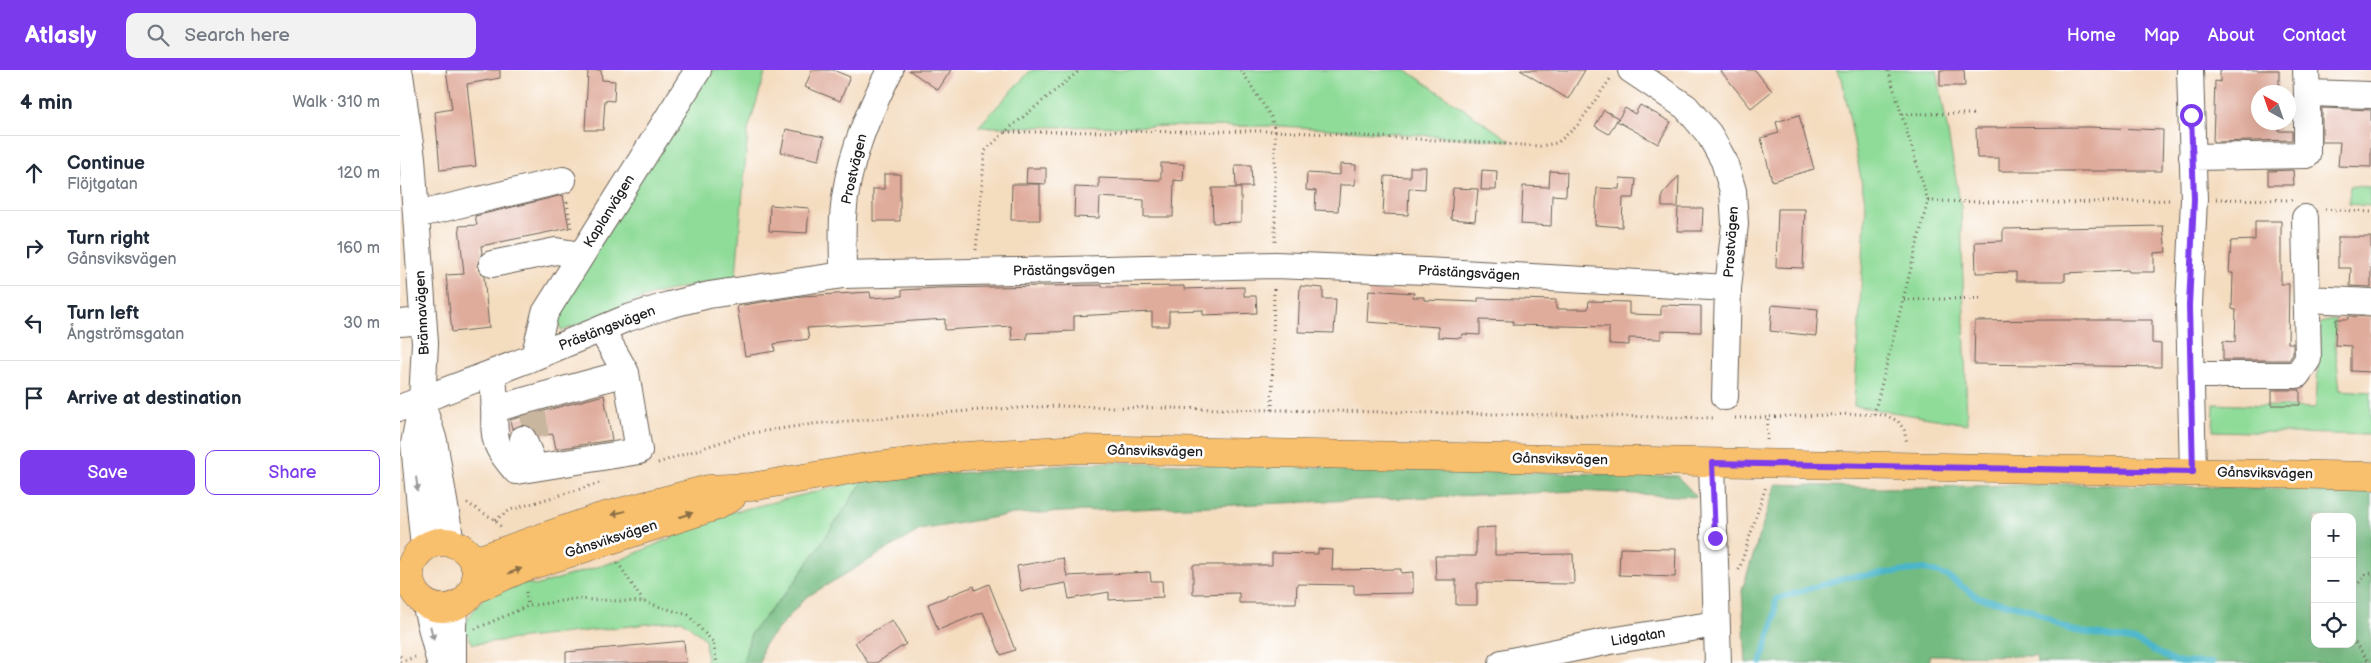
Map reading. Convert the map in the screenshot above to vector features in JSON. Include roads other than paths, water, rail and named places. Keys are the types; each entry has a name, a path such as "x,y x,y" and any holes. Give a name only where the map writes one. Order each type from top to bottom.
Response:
{"main road":[{"name":"Gånsviksvägen","path":"461,551 484,558 601,517 708,489 751,486 861,468 950,457 1078,449 2371,476"},
{"name":"Gånsviksvägen","path":"464,598 523,568 714,506 751,486"},
{"path":"442,542 461,551 475,574 464,598 440,608 416,603 411,583 412,560 442,542"}],"street":[{"name":"Kaplanvägen","path":"534,357 545,313 576,254 698,70"},
{"name":"Prostvägen","path":"843,275 843,216 846,190 868,114 890,70"},
{"name":"Prostvägen","path":"1631,70 1686,107 1710,134 1724,161 1733,191 1735,224 1728,288 1725,397"},
{"path":"2190,70 2194,199 2189,306 2193,472"},
{"name":"Brännavägen","path":"400,75 412,158 416,215 412,322 425,343 411,405 414,444 412,560"},
{"path":"2192,157 2307,155 2306,82 2371,95"},
{"path":"416,215 563,180"},
{"path":"2191,375 2297,374 2308,359 2305,218"},
{"path":"492,264 556,251 576,254"},
{"name":"Prästängsvägen","path":"411,405 601,329 660,308 710,296 843,275 1275,265 1426,271 1728,288"},
{"path":"2308,299 2371,302"},
{"path":"491,374 494,383 494,409 498,447 516,471 639,451 626,373 601,329"},
{"path":"494,409 529,417 626,373"},
{"name":"Brännavägen","path":"411,405 434,442 461,551"},
{"path":"529,417 541,466"},
{"path":"1712,463 1718,663"},
{"path":"453,663 453,624 464,598"},
{"path":"416,603 440,663"},
{"name":"Lidgatan","path":"1502,663 1610,641 1716,624"}],"waterway":[{"path":"1761,663 1774,619 1776,599 1848,577 1925,569 1947,576 1979,598 2030,609 2070,630 2136,641 2175,662 2212,663"}],"tunnel":[{"path":"533,413 536,437"}]}
